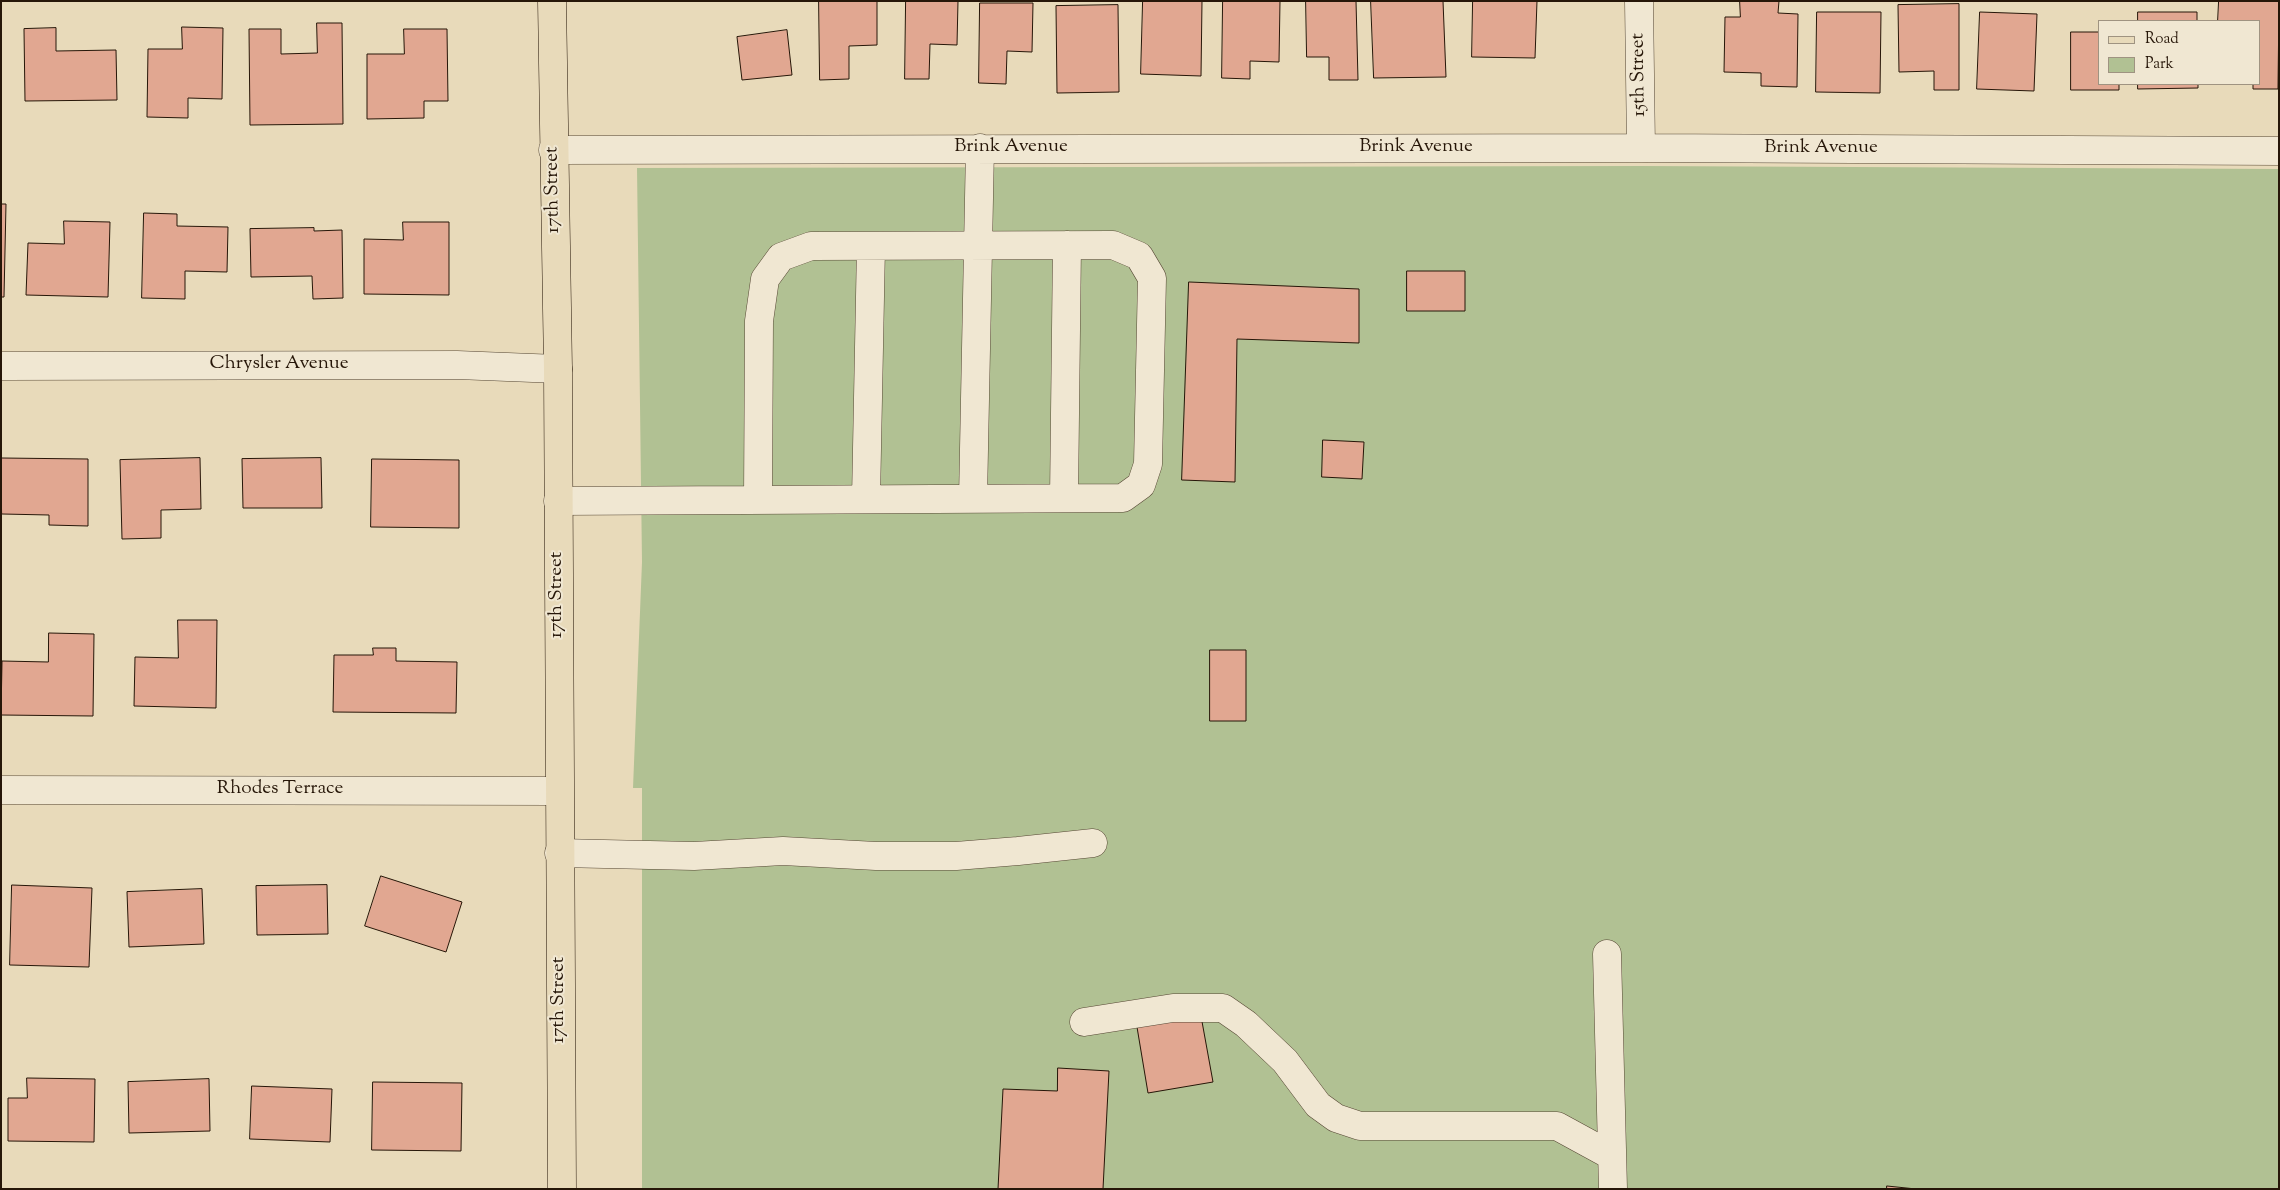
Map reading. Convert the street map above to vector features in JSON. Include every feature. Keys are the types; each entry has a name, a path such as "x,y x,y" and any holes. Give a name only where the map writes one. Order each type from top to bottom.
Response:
{"main road":[{"name":"17th Street","path":"552,1 558,369 562,1189"}],"street":[{"name":"15th Street","path":"1639,1 1641,148"},
{"path":"973,499 980,148"},
{"name":"Brink Avenue","path":"554,150 1641,148 2279,151"},
{"path":"1064,498 1067,245"},
{"path":"558,502 1123,498 1142,485 1148,464 1152,278 1138,256 1113,245 811,246 781,257 765,279 759,321 758,500"},
{"path":"866,499 871,246"},
{"name":"Chrysler Avenue","path":"1,366 458,365 558,369"},
{"name":"Rhodes Terrace","path":"1,790 559,791"},
{"path":"559,853 694,856 783,852 876,856 956,856 1018,852 1093,843"},
{"path":"1607,954 1613,1189"},
{"path":"1084,1022 1174,1008 1224,1008 1246,1024 1284,1061 1318,1105 1336,1118 1360,1126 1557,1126 1612,1156"}],"green space":[{"path":"1641,166 2279,169 2279,1189 642,1189 642,788 633,788 642,562 637,168"}],"building":[{"path":"819,1 877,1 877,45 849,46 849,79 820,80"},
{"path":"906,1 958,1 957,45 930,44 929,79 905,79"},
{"path":"1143,1 1202,1 1201,76 1141,74"},
{"path":"1223,1 1280,1 1279,62 1250,61 1250,79 1222,78"},
{"path":"1306,1 1356,1 1358,80 1329,80 1329,57 1307,57"},
{"path":"1371,1 1443,1 1446,77 1374,78"},
{"path":"1473,1 1537,1 1535,58 1472,57"},
{"path":"1740,1 1779,1 1778,13 1798,14 1797,87 1761,86 1761,73 1724,72 1725,17 1740,17"},
{"path":"2219,1 2279,1 2278,89 2253,89 2253,85 2260,85 2260,20 2218,20"},
{"path":"980,3 1033,3 1032,52 1007,51 1006,84 979,83"},
{"path":"1959,4 1959,90 1934,90 1934,71 1899,72 1898,5"},
{"path":"1118,5 1119,92 1057,93 1056,6"},
{"path":"1817,12 1881,12 1880,93 1816,92"},
{"path":"1980,12 2037,14 2034,91 1977,89"},
{"path":"2138,12 2197,12 2197,20 2138,20"},
{"path":"317,23 342,23 343,124 250,125 249,29 281,29 281,54 317,53"},
{"path":"182,27 223,28 222,99 188,98 188,118 147,117 148,49 182,49"},
{"path":"56,28 56,51 116,50 117,100 25,101 24,29"},
{"path":"404,29 447,29 448,101 424,101 424,118 367,119 367,54 404,54"},
{"path":"787,30 792,75 742,80 737,37"},
{"path":"2071,32 2098,32 2098,85 2119,85 2119,90 2071,90"},
{"path":"2138,85 2198,85 2198,88 2138,89"},
{"path":"1,204 6,204 4,297 1,297"},
{"path":"144,213 177,214 177,226 228,227 227,272 185,271 185,299 142,298"},
{"path":"64,221 110,222 108,297 26,295 28,243 64,244"},
{"path":"403,222 449,222 449,295 364,294 364,239 403,240"},
{"path":"314,228 314,231 342,230 343,298 313,299 312,276 251,277 250,229"},
{"path":"1407,271 1465,271 1465,311 1407,311"},
{"path":"1189,282 1359,289 1359,343 1237,339 1235,482 1182,480"},
{"path":"1323,440 1364,442 1362,479 1322,477"},
{"path":"1,458 88,459 88,526 49,525 49,515 2,514"},
{"path":"200,458 201,509 161,510 161,538 122,539 120,460"},
{"path":"321,458 322,508 243,508 242,459"},
{"path":"372,459 459,460 459,528 371,527"},
{"path":"178,620 217,620 216,708 134,706 135,657 178,658"},
{"path":"49,633 94,634 93,716 1,715 2,661 48,662"},
{"path":"373,648 396,648 396,661 457,662 456,713 333,712 334,655 373,655"},
{"path":"1210,650 1246,650 1246,721 1210,721"},
{"path":"381,876 462,902 446,952 365,926"},
{"path":"12,885 92,888 89,967 10,965"},
{"path":"327,885 328,934 257,935 256,886"},
{"path":"202,889 204,944 129,947 127,892"},
{"path":"1201,1016 1213,1082 1148,1093 1137,1027"},
{"path":"1058,1068 1109,1071 1103,1189 998,1189 1003,1089 1057,1091"},
{"path":"27,1078 95,1079 94,1142 8,1141 8,1098 27,1098"},
{"path":"209,1079 210,1131 129,1133 128,1082"},
{"path":"373,1082 462,1083 461,1151 372,1150"},
{"path":"252,1086 332,1089 330,1142 250,1139"},
{"path":"1887,1186 1916,1189 1887,1189"}]}
